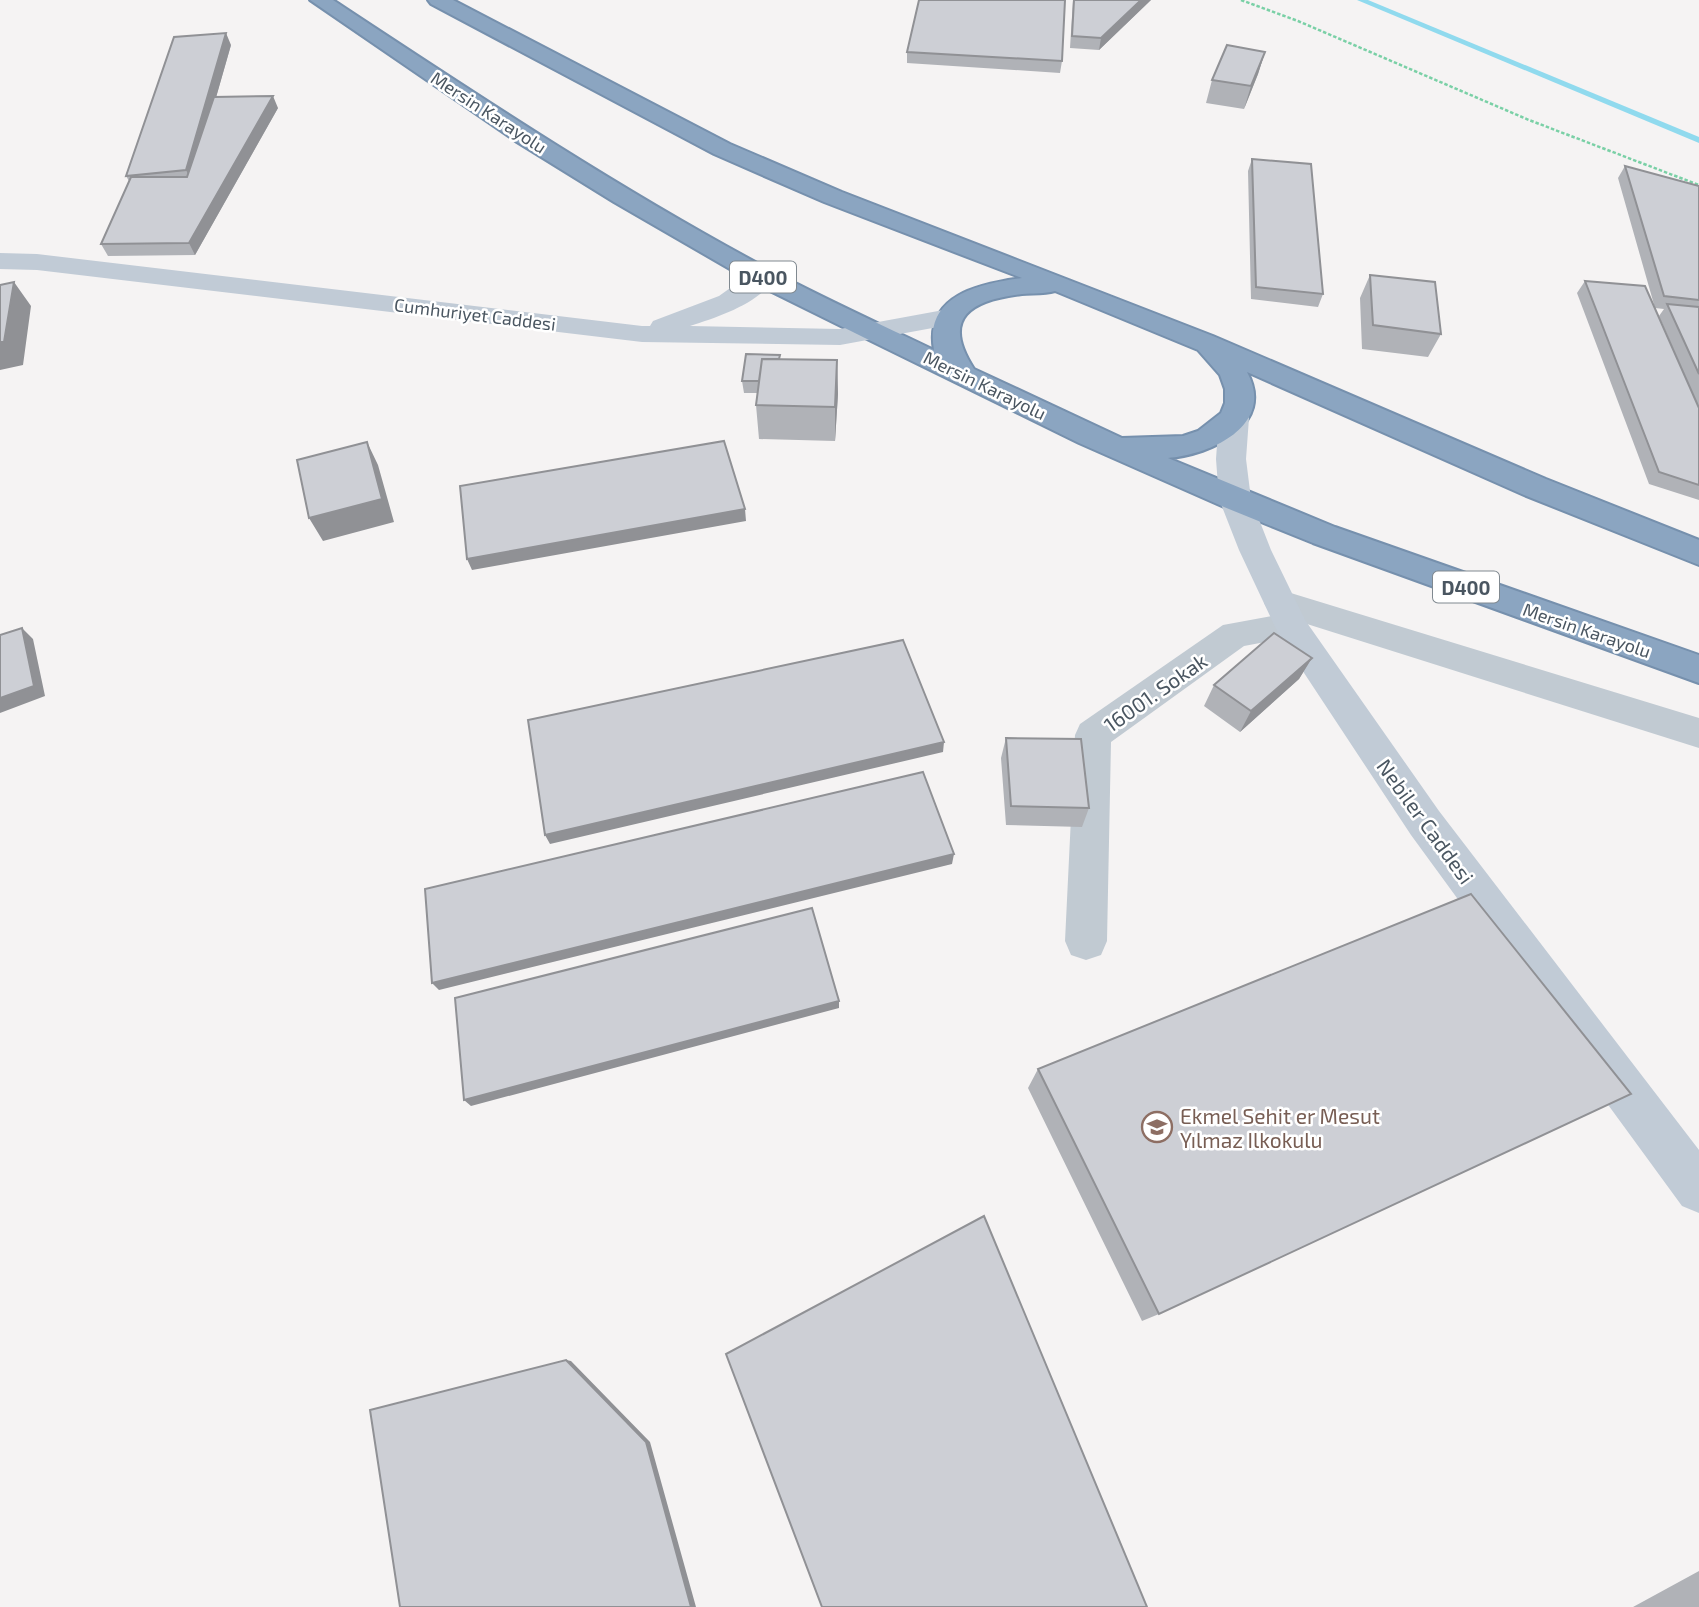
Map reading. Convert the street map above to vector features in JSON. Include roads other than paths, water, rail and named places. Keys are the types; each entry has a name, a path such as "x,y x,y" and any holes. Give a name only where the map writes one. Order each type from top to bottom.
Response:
{"highway":[{"name":"Mersin Karayolu","path":"320,0 525,136 763,277 874,332 1090,436 1235,499 1324,535 1699,669"},
{"path":"438,0 722,149 833,197 1203,342 1535,487 1699,553"},
{"path":"964,375 948,356 943,336 949,317 965,301 989,290 1018,284 1050,285 1081,292"},
{"path":"1090,436 1122,446 1157,449 1189,444 1216,434 1234,418 1241,398 1238,378 1224,359 1203,342"}],"street":[{"name":"Cumhuriyet Caddesi","path":"0,261 37,262 642,334 840,337 949,317"},
{"path":"642,334 722,306 744,295 763,277"},
{"path":"840,337 913,350"},
{"name":"Nebiler Caddesi","path":"1234,418 1231,459 1235,499 1255,550 1286,614 1424,823 1699,1189"},
{"path":"1286,614 1699,733"},
{"name":"16001. Sokak","path":"1086,941 1093,735 1235,634 1286,614"}],"waterway":[{"path":"1361,0 1699,140"}],"place":[{"name":"Ekmel Sehit er Mesut Yılmaz Ilkokulu","path":"1157,1127"}]}
